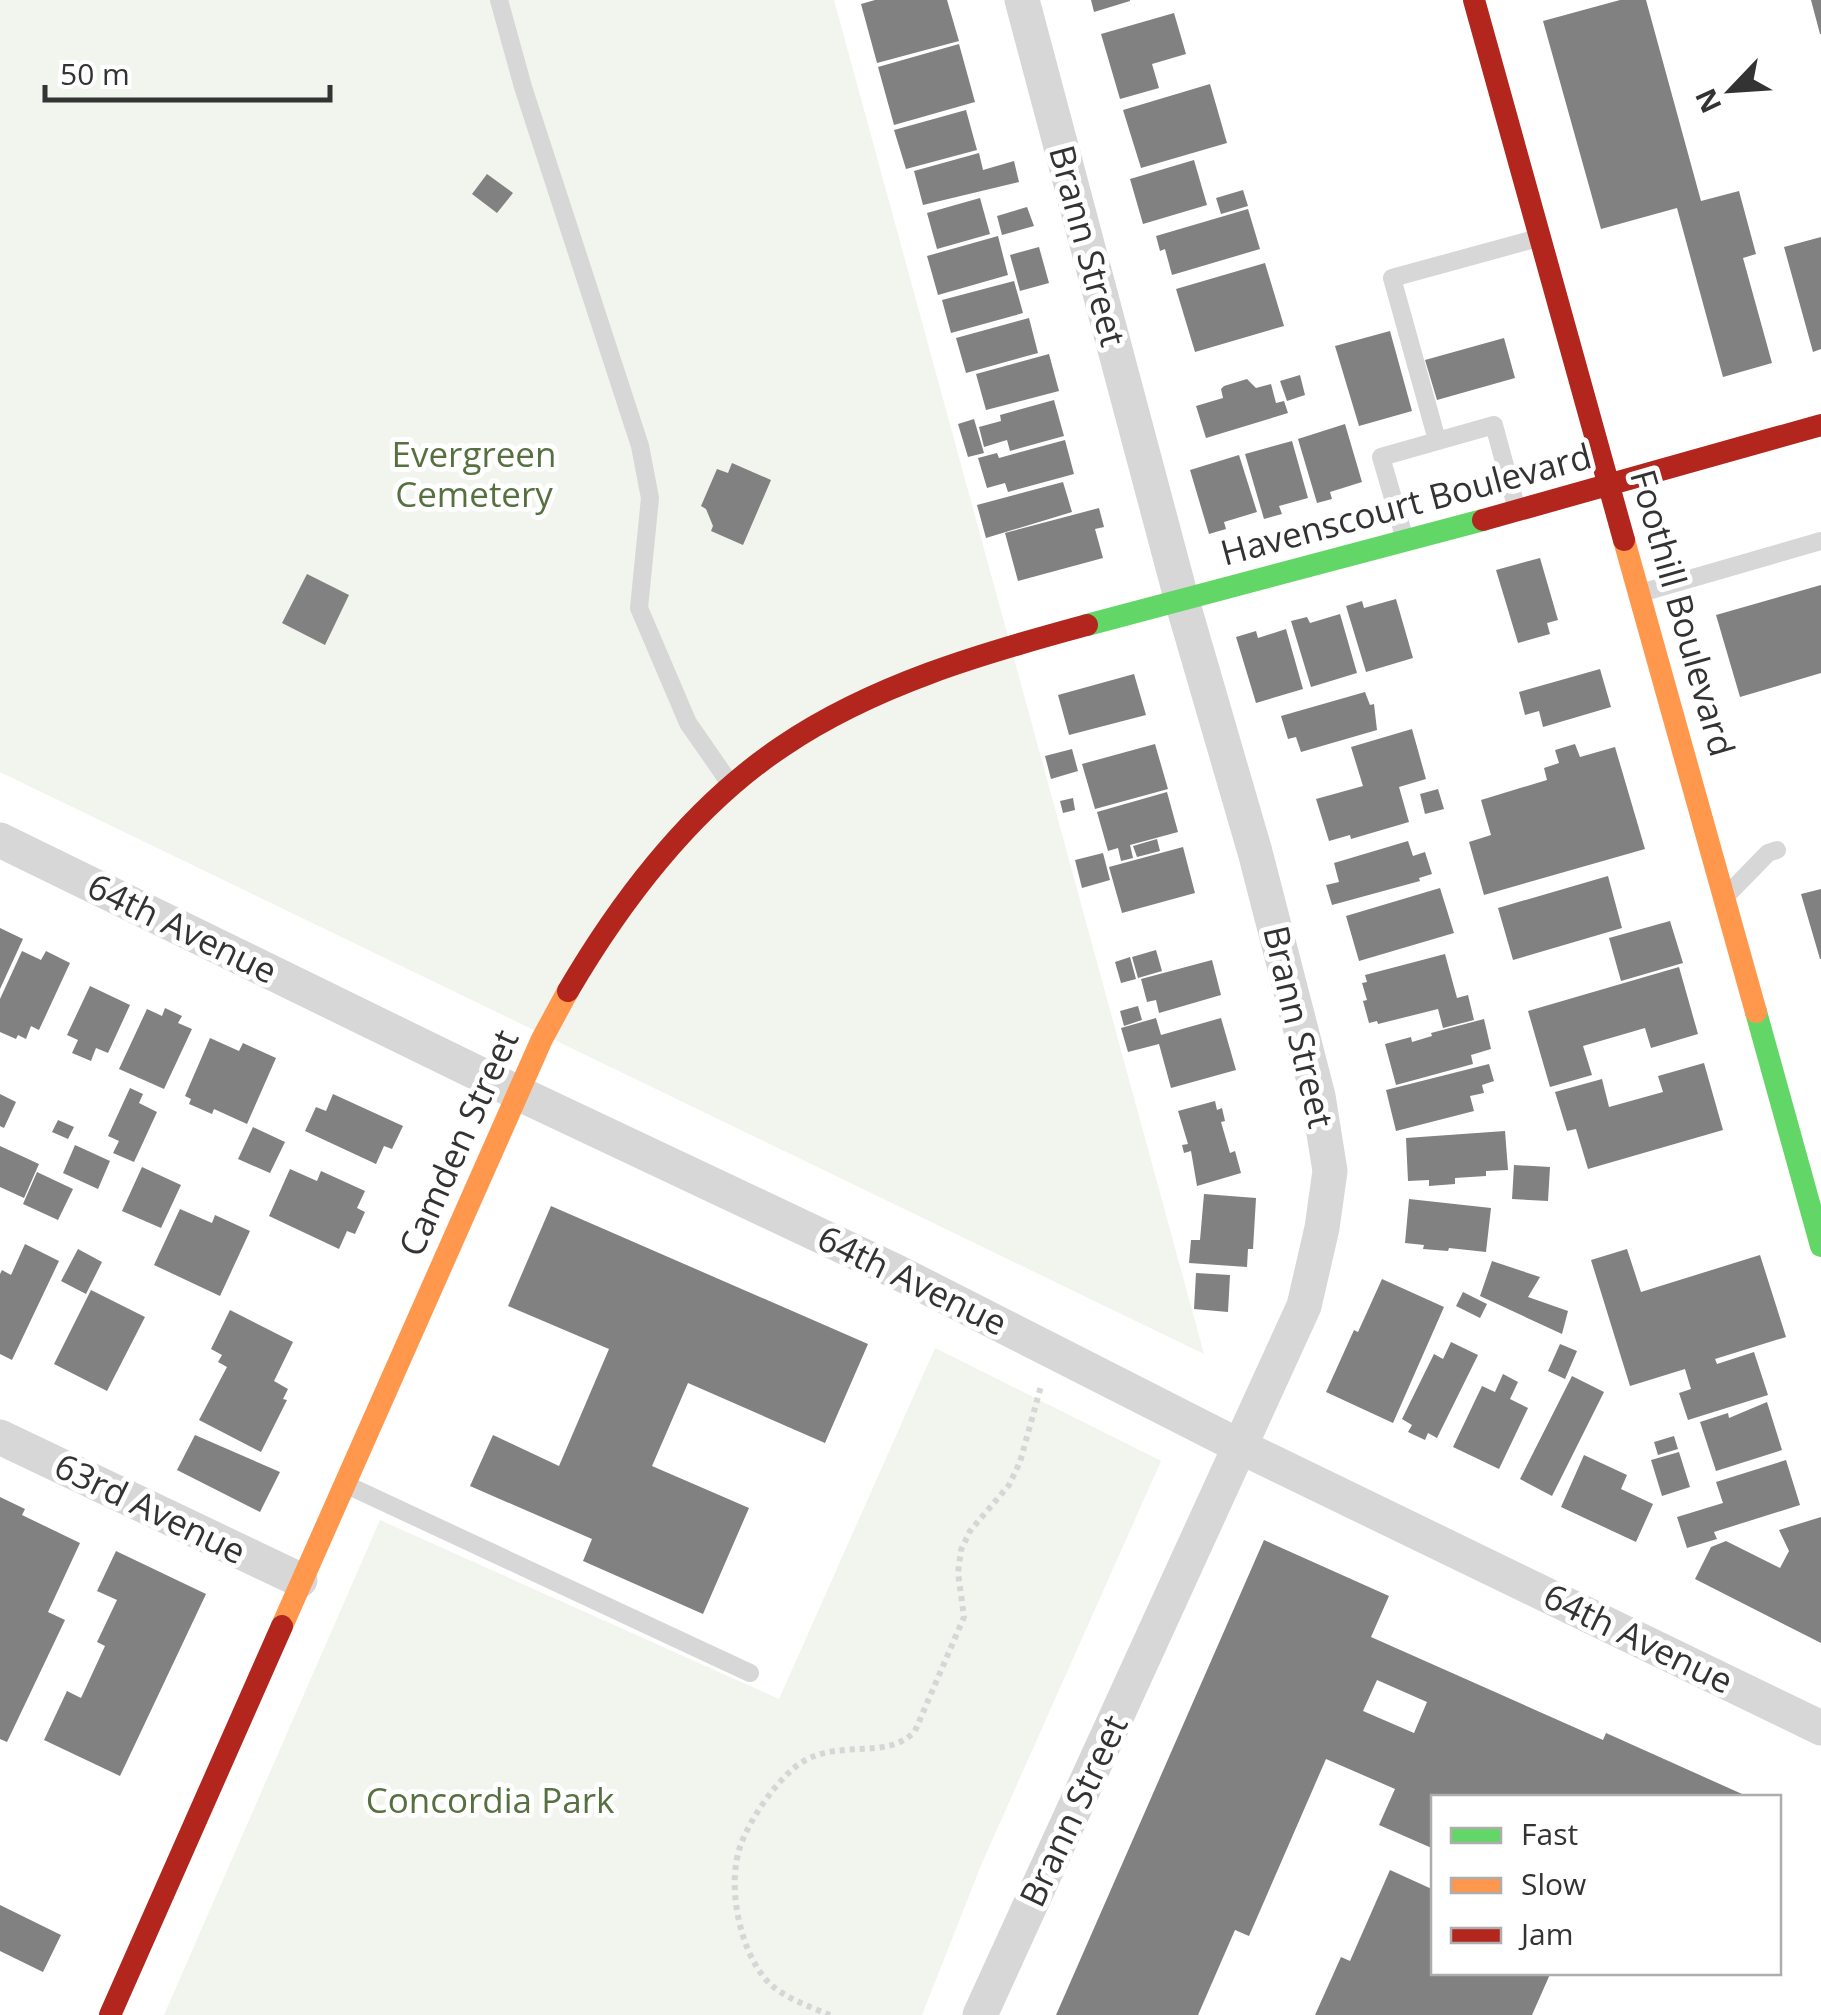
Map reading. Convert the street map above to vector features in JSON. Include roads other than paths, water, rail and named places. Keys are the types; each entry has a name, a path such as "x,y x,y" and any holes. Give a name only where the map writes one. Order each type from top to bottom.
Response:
{"street":[{"name":"Brann Street","path":"980,2015 1304,1306 1330,1171 1318,1096 1260,871 1182,601 1022,0"},
{"name":"Foothill Boulevard","path":"1474,0 1821,1246"},
{"name":"Havenscourt Boulevard","path":"1182,601 1611,486 1821,424"},
{"name":"Camden Street","path":"110,2015 518,1093 578,970 621,906 672,844 732,786 797,737 888,691 990,653 1182,601"},
{"name":"64th Avenue","path":"0,840 518,1093 895,1271 1241,1447 1821,1728"},
{"name":"63rd Avenue","path":"0,1437 300,1580"}],"lane":[{"path":"499,0 523,87 640,446 650,498 639,608 688,723 732,786"},
{"path":"1437,440 1392,278 1540,237"},
{"path":"1406,542 1381,457 1494,424 1517,511"},
{"path":"1640,593 1821,541"},
{"path":"1725,896 1768,853 1777,850"},
{"path":"347,1485 750,1673"}],"park label":[{"name":"Evergreen Cemetery","path":"474,475"},
{"name":"Concordia Park","path":"490,1801"}]}
